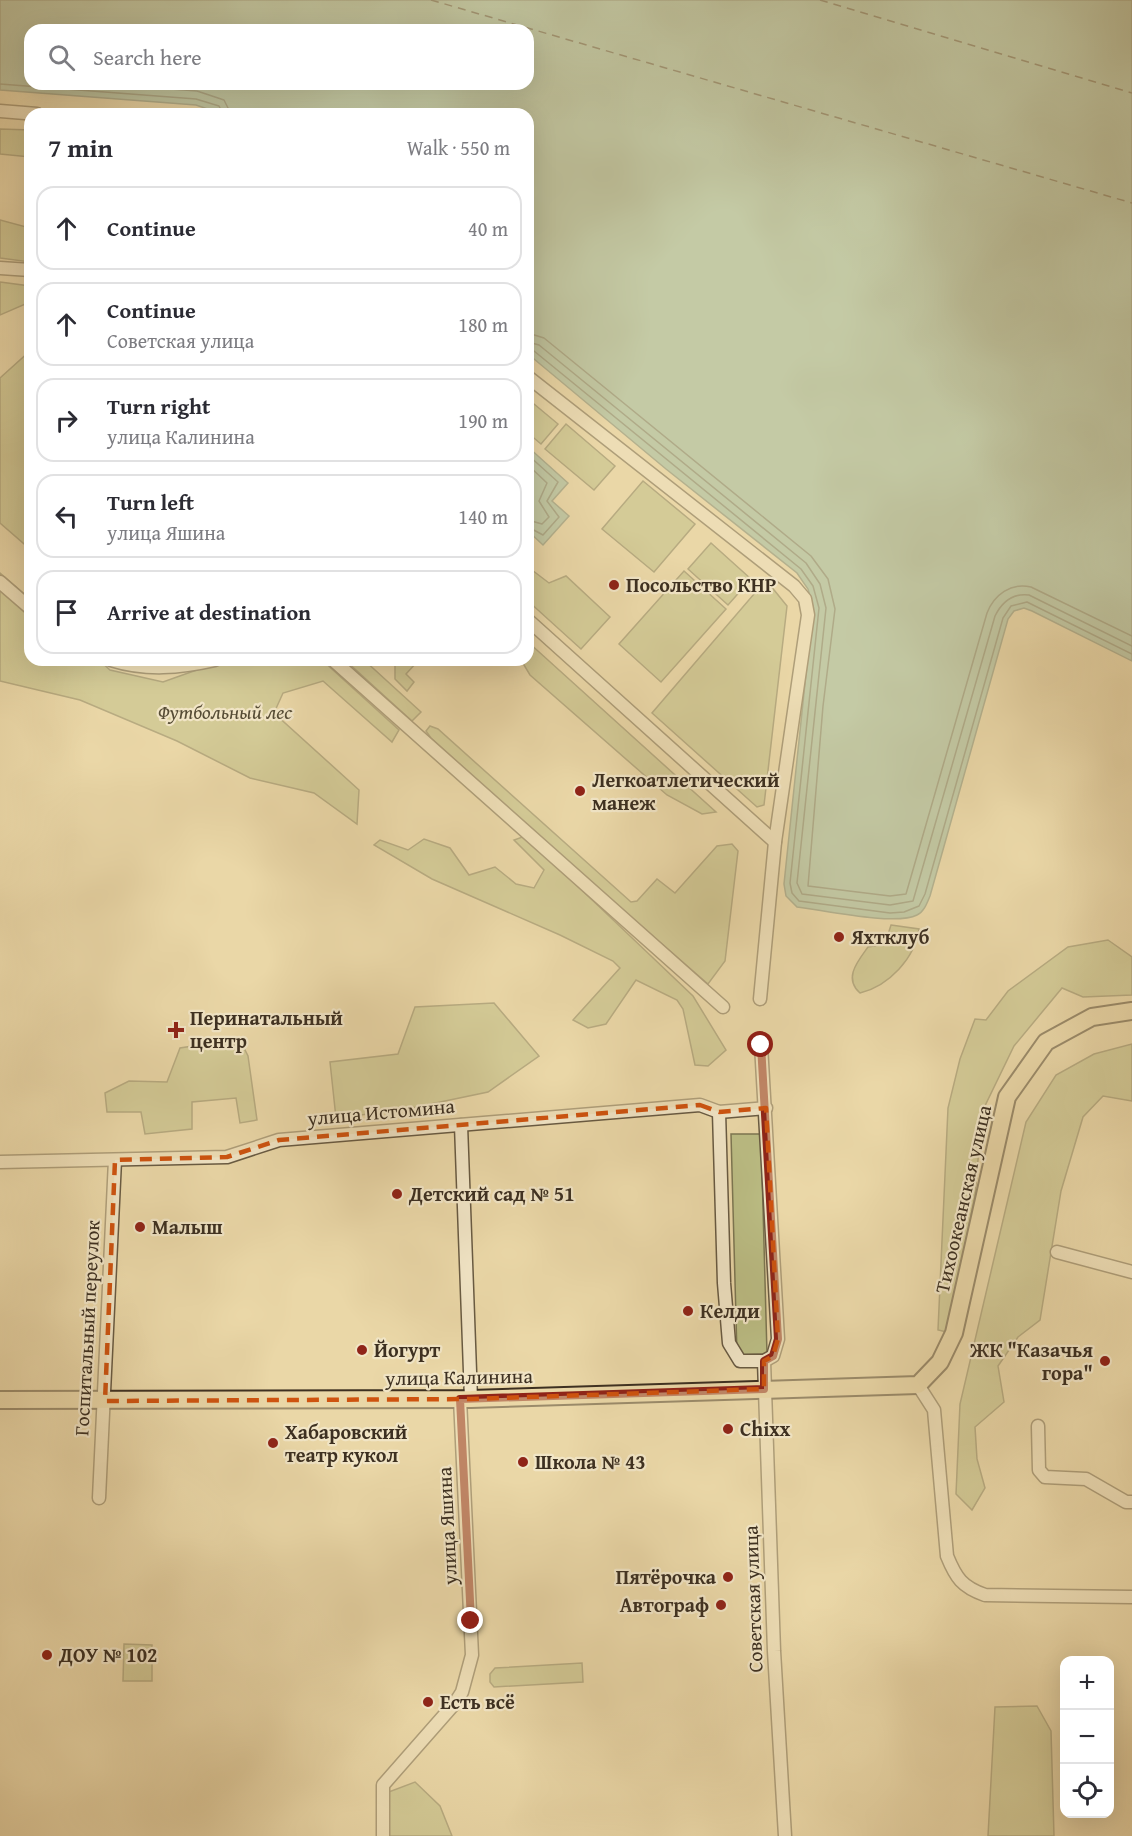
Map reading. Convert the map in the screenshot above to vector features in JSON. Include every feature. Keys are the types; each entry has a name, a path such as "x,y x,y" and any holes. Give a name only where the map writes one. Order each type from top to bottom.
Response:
{"main road":[{"name":"Тихоокеанская улица","path":"918,1385 940,1362 954,1333 1007,1096 1046,1042 1092,1017 1132,1011"},
{"name":"улица Калинина","path":"0,1400 466,1399 918,1385"}],"street":[{"path":"0,111 24,113"},
{"path":"0,268 24,270"},
{"path":"534,382 794,586 805,599 808,615 775,842 760,999"},
{"path":"0,582 24,603"},
{"path":"534,626 775,842"},
{"path":"131,666 183,668 191,666"},
{"path":"340,666 723,1007"},
{"path":"719,1112 724,1283 729,1343 740,1361 764,1361 773,1356 778,1339 761,1045"},
{"name":"улица Истомина","path":"0,1162 226,1157 279,1140 700,1105 719,1112 766,1108"},
{"name":"улица Яшина","path":"383,1836 383,1785 455,1703 462,1692 472,1655 461,1125"},
{"name":"Госпитальный переулок","path":"99,1498 115,1160"},
{"path":"1057,1252 1132,1272"},
{"name":"Советская улица","path":"764,1361 774,1651 785,1836"},
{"path":"918,1385 934,1410 947,1556 956,1578 967,1588 985,1595 1132,1597"},
{"path":"1038,1426 1039,1470 1045,1477 1086,1479 1126,1502 1132,1502"}],"highlighted area":[{"path":"700,1105 719,1112 766,1108 778,1339 773,1356 764,1361 764,1389 471,1399 105,1401 115,1160 227,1157 279,1140"}],"green space":[{"path":"0,129 24,130 24,156 0,154"},
{"path":"0,220 24,226 24,261 0,258"},
{"path":"0,282 24,285 24,305 0,315"},
{"path":"24,356 24,544 0,523 0,378"},
{"path":"534,404 558,424 541,444 534,438"},
{"path":"566,424 615,466 594,490 545,449"},
{"path":"643,481 695,524 654,572 602,529"},
{"path":"711,543 751,579 728,605 688,569"},
{"path":"684,571 726,609 661,682 619,644"},
{"path":"534,572 549,583 566,576 610,617 581,649 534,606"},
{"name":"Футбольный лес","path":"0,573 24,594 24,666 106,666 110,670 163,682 206,666 329,666 399,730 392,742 323,681 283,693 274,713 359,790 357,824 314,793 250,778 177,741 80,700 0,681"},
{"path":"766,580 787,606 764,805 757,807 652,713"},
{"path":"534,647 716,812 702,814 667,795 530,675 525,666 534,666"},
{"path":"352,666 371,666 421,712 412,721"},
{"path":"395,666 413,666 406,674 414,682 407,691 395,679"},
{"path":"430,726 438,729 631,902 637,901 657,879 675,893 717,846 732,844 738,851 725,961 708,984 564,859 431,738 426,731"},
{"path":"525,836 693,996 726,1050 708,1066 695,1065 683,1009 677,1000 636,980 606,1024 588,1028 573,1020 620,968 613,961 560,935 432,879 374,845 380,840 408,850 424,839 450,848 469,875 495,867 516,884 534,888 544,870 514,840"},
{"path":"891,925 919,929 917,940 899,969 881,984 860,993 853,981 854,970 868,947 885,944"},
{"path":"1108,940 1132,957 1132,995 1083,997 1062,988 1014,1046 982,1112 975,1196 947,1332 938,1330 948,1108 960,1059 975,1019 986,1020 1008,991 1068,947"},
{"path":"494,1003 539,1056 488,1092 402,1110 336,1118 330,1062 398,1054 415,1007"},
{"path":"219,1042 243,1046 248,1056 257,1120 240,1123 236,1098 192,1102 192,1129 145,1134 141,1112 107,1112 105,1093 129,1081 167,1082 180,1048"},
{"path":"1132,1044 1132,1101 1103,1096 1083,1117 1061,1191 1040,1320 1018,1337 998,1366 1004,1402 975,1427 977,1459 985,1488 972,1510 956,1494 960,1404 1026,1122 1056,1075 1094,1054"},
{"path":"731,1134 761,1134 767,1354 737,1355"},
{"path":"124,1644 152,1645 152,1681 123,1681"},
{"path":"582,1663 583,1682 494,1687 490,1682 490,1674 495,1668"},
{"path":"1037,1706 1051,1731 1054,1836 988,1836 995,1707"},
{"path":"415,1782 440,1806 452,1836 386,1836 386,1793"}],"water":[{"path":"0,0 1132,0 1132,661 1032,611 1024,608 1014,611 1008,619 930,896 923,910 907,918 893,919 797,907 786,896 784,884 813,607 808,589 797,573 666,469 534,359 534,108 205,108 196,105 0,90"},
{"path":"534,452 568,483 552,501 569,516 543,545 534,537"}],"ferry route":[{"path":"431,0 514,24"},
{"path":"820,0 1132,93"},
{"path":"534,30 1132,203"}],"place":[{"name":"Посольство КНР","path":"614,585"},
{"name":"Легкоатлетический манеж","path":"580,791"},
{"name":"Яхтклуб","path":"839,937"},
{"name":"Перинатальный центр","path":"176,1030"},
{"name":"Детский сад № 51","path":"397,1194"},
{"name":"Малыш","path":"140,1227"},
{"name":"Келди","path":"688,1311"},
{"name":"Йогурт","path":"362,1350"},
{"name":"ЖК \"Казачья гора\"","path":"1105,1361"},
{"name":"Chixx","path":"728,1429"},
{"name":"Хабаровский театр кукол","path":"273,1443"},
{"name":"Школа № 43","path":"523,1462"},
{"name":"Пятёрочка","path":"728,1577"},
{"name":"Автограф","path":"721,1605"},
{"name":"ДОУ № 102","path":"47,1655"},
{"name":"Есть всё","path":"428,1702"}],"route":[{"path":"471,1621 460,1399 764,1389 764,1361 773,1356 778,1339 764,1065 761,1045"}]}
